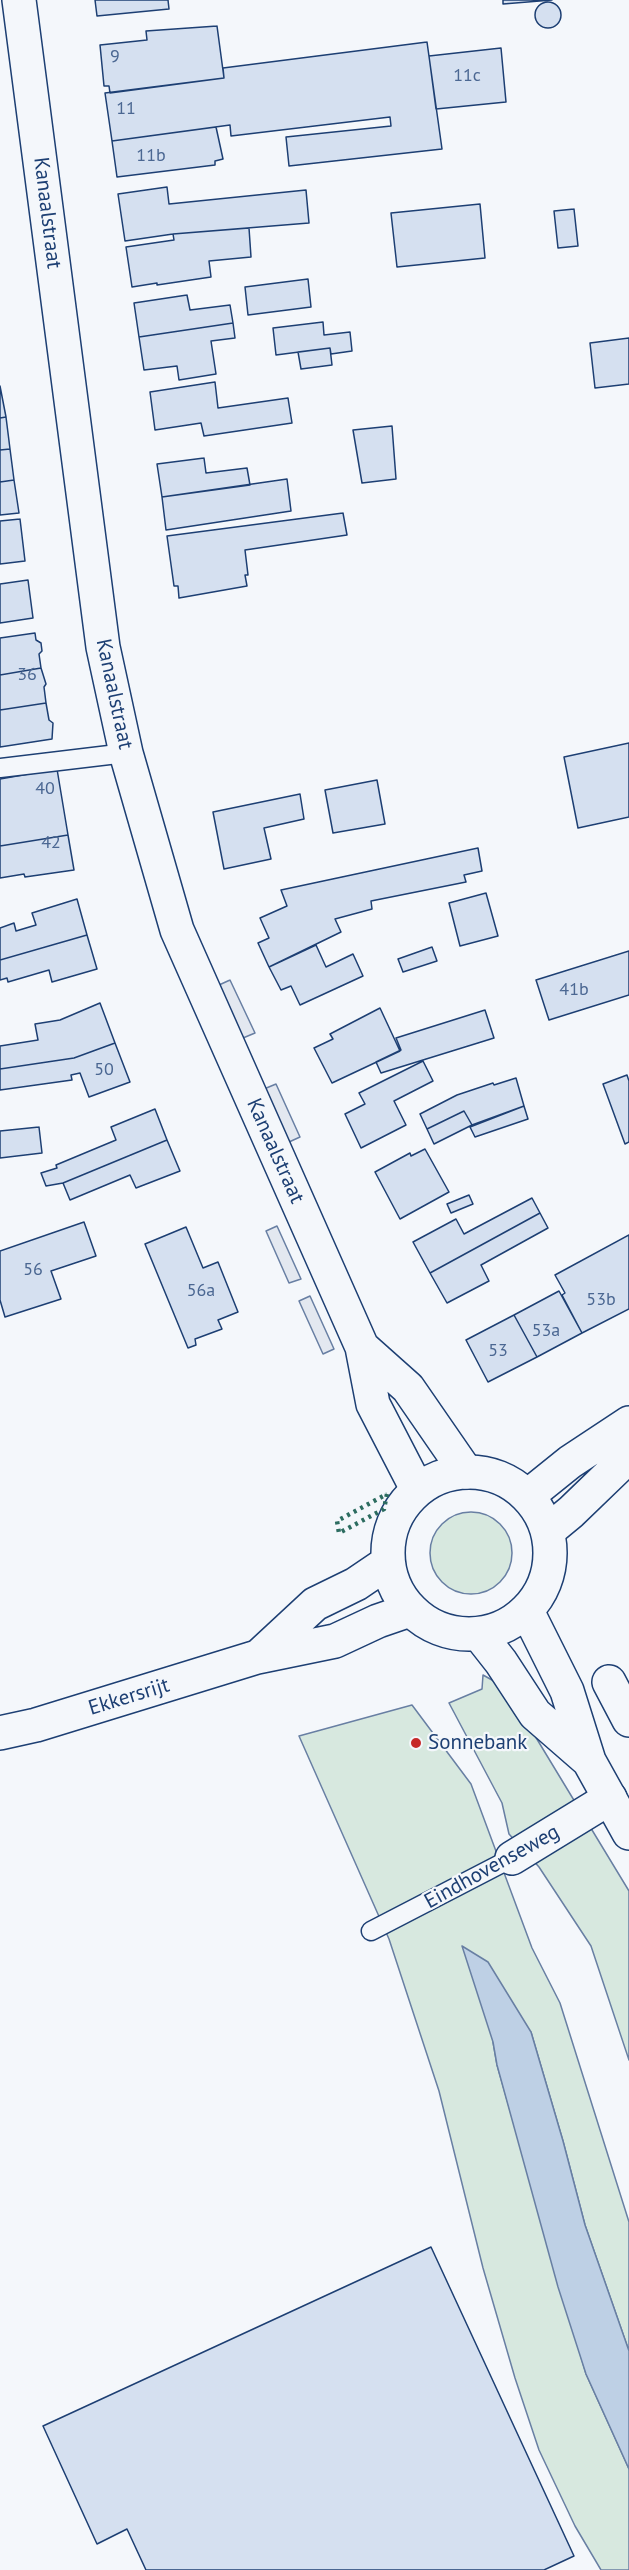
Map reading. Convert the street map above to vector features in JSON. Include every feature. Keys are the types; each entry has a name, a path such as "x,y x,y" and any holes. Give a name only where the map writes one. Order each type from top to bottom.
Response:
{"street":[{"name":"Kanaalstraat","path":"20,0 103,647 126,753 177,930 362,1347 373,1404 417,1490"},
{"name":"Kanaalstraat","path":"362,1347 408,1388 466,1472"},
{"path":"529,1495 570,1462 629,1423"},
{"path":"548,1531 571,1512 629,1455"},
{"path":"466,1472 493,1475 529,1495 548,1531 551,1560 543,1587 526,1611 503,1627 479,1634 454,1633 429,1625 410,1610 395,1588 387,1563 389,1535 399,1510 417,1490 440,1476 466,1472"},
{"name":"Ekkersrijt","path":"257,1657 315,1604 356,1584 387,1563"},
{"name":"Ekkersrijt","path":"0,1733 36,1725 257,1657 335,1641 378,1621 410,1610"},
{"path":"526,1611 567,1691 589,1761 629,1833"},
{"path":"479,1634 501,1662 535,1714 589,1761"},
{"path":"609,1682 629,1720"},
{"name":"Eindhovenseweg","path":"512,1858 610,1798"}],"lane":[{"path":"0,768 126,753"},
{"name":"Eindhovenseweg","path":"371,1931 512,1858"}],"shaded area":[{"path":"230,980 255,1033 243,1038 219,985"},
{"path":"276,1084 300,1137 289,1142 264,1089"},
{"path":"277,1226 301,1279 289,1283 266,1231"},
{"path":"310,1296 334,1349 323,1354 299,1301"},
{"path":"471,1512 487,1515 500,1524 509,1537 512,1553 509,1569 500,1582 487,1591 471,1594 455,1591 442,1582 433,1569 430,1553 433,1537 442,1524 455,1515"},
{"path":"483,1675 501,1685 532,1731 629,1891 629,2060 591,1946 539,1867 509,1834 502,1803 449,1703 482,1689"},
{"path":"412,1705 471,1784 532,1948 560,2003 629,2222 629,2351 585,2225 531,2032 493,2042 497,2065 586,2374 629,2469 629,2570 601,2570 575,2526 539,2450 483,2268 439,2091 389,1939 299,1736"}],"water":[{"path":"462,1946 488,1962 531,2032 585,2225 629,2351 629,2469 586,2374 558,2287 497,2065 493,2042"}],"building":[{"path":"95,0 168,0 169,9 97,16"},
{"path":"503,0 552,0 503,4"},
{"path":"548,2 557,6 561,15 557,24 548,28 539,24 535,15 539,6"},
{"path":"217,26 224,78 110,93 109,86 104,86 100,45 147,40 146,31"},
{"path":"427,42 442,149 289,166 286,137 391,126 390,117 231,136 230,125 112,141 105,93 224,78 223,68"},
{"path":"501,48 506,102 436,109 429,56"},
{"path":"216,127 223,159 215,161 215,165 117,177 112,141"},
{"path":"167,187 169,204 306,190 309,223 173,234 125,241 118,194"},
{"path":"480,204 485,258 397,267 391,213"},
{"path":"574,209 578,246 558,248 554,211"},
{"path":"249,228 251,257 209,261 211,277 132,287 126,247 174,240 173,234"},
{"path":"308,279 311,307 248,315 245,287"},
{"path":"187,295 190,310 230,305 233,323 139,337 134,303"},
{"path":"323,322 324,335 350,332 352,351 331,354 330,348 276,355 273,328"},
{"path":"233,323 235,338 211,341 216,374 179,380 177,366 144,370 139,337"},
{"path":"629,338 629,384 595,388 590,343"},
{"path":"330,348 332,365 301,369 298,352"},
{"path":"215,382 218,408 288,398 292,423 204,436 201,423 155,430 150,392"},
{"path":"0,386 6,417 0,418"},
{"path":"6,417 10,449 0,450 0,418"},
{"path":"392,426 396,479 362,483 353,430"},
{"path":"10,449 14,480 0,482 0,450"},
{"path":"204,458 206,473 247,468 250,485 162,497 157,464"},
{"path":"287,479 291,511 166,530 162,497"},
{"path":"14,480 19,513 0,515 0,482"},
{"path":"343,513 347,535 245,550 247,586 179,598 178,586 174,586 167,536"},
{"path":"20,519 25,561 0,564 0,521"},
{"path":"28,580 33,618 0,623 0,584"},
{"path":"35,633 36,640 41,643 42,651 39,654 41,668 0,675 0,638"},
{"path":"41,668 46,684 44,687 46,703 0,710 0,675"},
{"path":"46,703 49,720 53,723 52,739 0,747 0,710"},
{"path":"629,743 629,817 578,828 564,757"},
{"path":"57,769 68,835 0,846 0,779"},
{"path":"377,780 385,824 333,833 325,790"},
{"path":"300,794 304,819 264,828 271,859 224,869 213,812"},
{"path":"68,835 74,870 0,878 0,846"},
{"path":"478,848 482,871 464,875 466,882 371,901 372,909 335,919 341,932 269,967 258,943 269,938 260,918 287,906 281,890"},
{"path":"486,893 498,936 460,946 449,903"},
{"path":"77,899 87,935 0,960 0,928 14,923 16,931 36,925 32,913"},
{"path":"87,935 97,969 52,982 49,970 8,982 7,978 0,980 0,960"},
{"path":"316,945 326,967 353,954 363,976 300,1005 291,986 281,990 269,967"},
{"path":"432,947 437,961 403,972 398,959"},
{"path":"629,951 629,995 549,1020 536,980"},
{"path":"100,1003 115,1043 74,1058 0,1069 0,1046 38,1040 35,1024 60,1020"},
{"path":"380,1008 400,1051 332,1083 314,1048 333,1039 330,1034"},
{"path":"485,1010 494,1038 381,1073 376,1062 401,1050 396,1038"},
{"path":"115,1043 130,1082 89,1097 80,1073 71,1075 72,1080 0,1090 0,1069 74,1058"},
{"path":"423,1061 433,1081 394,1101 406,1125 361,1148 345,1114 365,1104 359,1093"},
{"path":"627,1075 629,1081 629,1142 625,1144 603,1084"},
{"path":"516,1078 524,1106 472,1125 464,1111 427,1129 420,1114 457,1095"},
{"path":"524,1106 528,1119 475,1137 470,1127"},
{"path":"155,1109 167,1140 63,1183 46,1186 41,1173 57,1168 56,1165 116,1140 111,1127"},
{"path":"464,1111 472,1125 434,1144 427,1129"},
{"path":"39,1127 42,1153 0,1158 0,1131"},
{"path":"167,1140 180,1171 136,1188 130,1175 70,1200 63,1183"},
{"path":"425,1149 449,1192 400,1219 375,1172 410,1153 411,1156"},
{"path":"469,1195 473,1204 451,1213 447,1204"},
{"path":"532,1198 540,1213 430,1273 413,1242 456,1219 464,1234"},
{"path":"540,1213 548,1228 481,1265 489,1281 447,1303 430,1273"},
{"path":"84,1222 96,1256 51,1271 61,1299 5,1317 0,1300 0,1251"},
{"path":"186,1227 203,1268 218,1262 238,1312 218,1320 222,1329 195,1339 196,1345 188,1348 145,1244"},
{"path":"629,1235 629,1309 582,1333 562,1295 565,1293 555,1275"},
{"path":"559,1291 582,1333 537,1357 514,1315"},
{"path":"514,1315 537,1357 488,1382 466,1340"},
{"path":"431,2247 574,2556 544,2570 146,2570 127,2529 97,2544 43,2426"}],"hedge":[{"path":"387,1494 384,1509 339,1533 337,1521 387,1494"}],"place":[{"name":"Sonnebank","path":"416,1743"}]}
